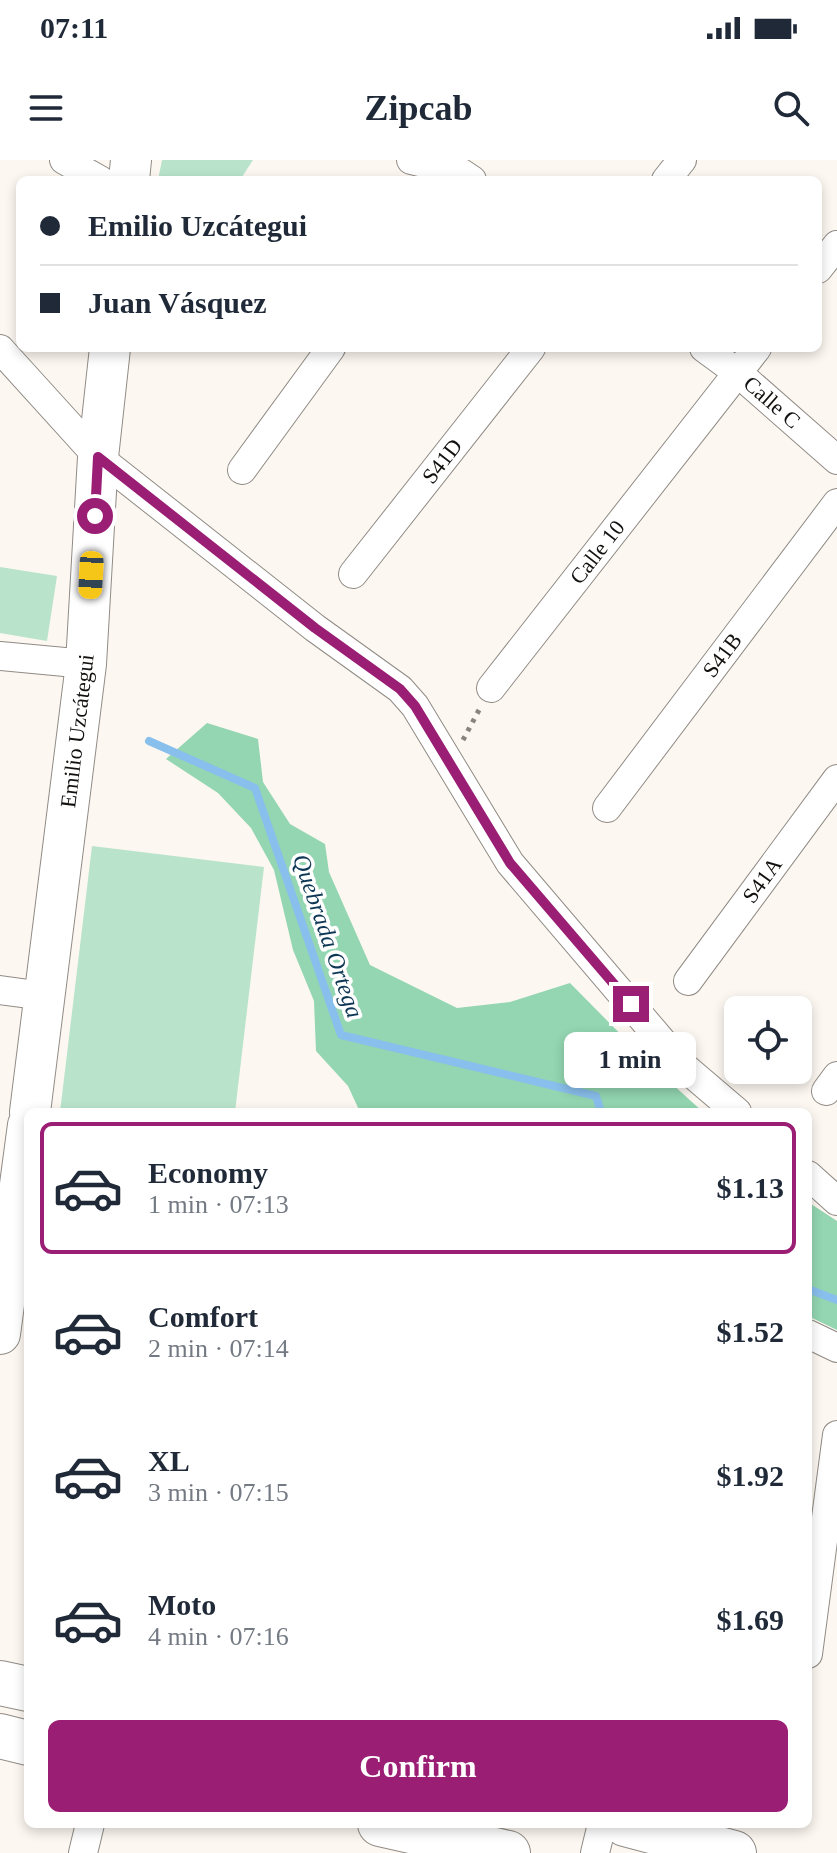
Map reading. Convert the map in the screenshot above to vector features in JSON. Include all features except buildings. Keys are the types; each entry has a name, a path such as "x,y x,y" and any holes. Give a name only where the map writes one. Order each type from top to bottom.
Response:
{"main road":[{"path":"0,1683 24,1688"},
{"path":"0,1736 24,1742"},
{"path":"398,1828 508,1853"},
{"path":"640,1828 734,1853"}],"street":[{"path":"64,160 93,176"},
{"path":"411,160 463,173"},
{"path":"669,176 682,160"},
{"path":"822,264 837,245"},
{"path":"0,349 98,457 315,628 400,689 415,706 510,863 683,1066 732,1108"},
{"name":"Emilio Uzcátegui","path":"30,1108 86,664 98,457 110,352"},
{"path":"242,470 328,352"},
{"name":"S41D","path":"353,574 528,352"},
{"name":"Calle C","path":"709,352 738,373 837,460"},
{"name":"Calle 10","path":"491,688 754,352"},
{"name":"S41B","path":"607,808 837,503"},
{"path":"0,656 86,664"},
{"name":"S41A","path":"688,981 837,779"},
{"path":"0,990 44,996"},
{"path":"0,1334 17,1168 24,1141"},
{"path":"812,1179 837,1201"},
{"path":"812,1336 837,1348"},
{"path":"812,1624 837,1435"},
{"path":"83,1853 89,1828"},
{"path":"595,1853 601,1828"}],"path":[{"path":"450,765 491,688"}],"green space":[{"path":"162,160 253,160 243,176 159,176"},
{"path":"0,567 57,576 47,641 0,633"},
{"path":"207,723 258,739 263,782 290,824 325,844 329,872 370,965 457,1008 510,1002 570,983 699,1108 358,1108 348,1086 316,1051 314,1001 293,950 274,870 251,828 218,793 166,759"},
{"path":"92,846 264,867 235,1108 60,1108"},
{"path":"812,1205 837,1221 837,1330 812,1318"}],"waterway":[{"name":"Quebrada Ortega","path":"149,741 255,788 341,1035 596,1096 600,1108"},
{"name":"Quebrada Ortega","path":"812,1291 837,1300"}],"route":[{"path":"95,516 98,457 315,628 400,689 415,706 510,863 631,1004"}]}
